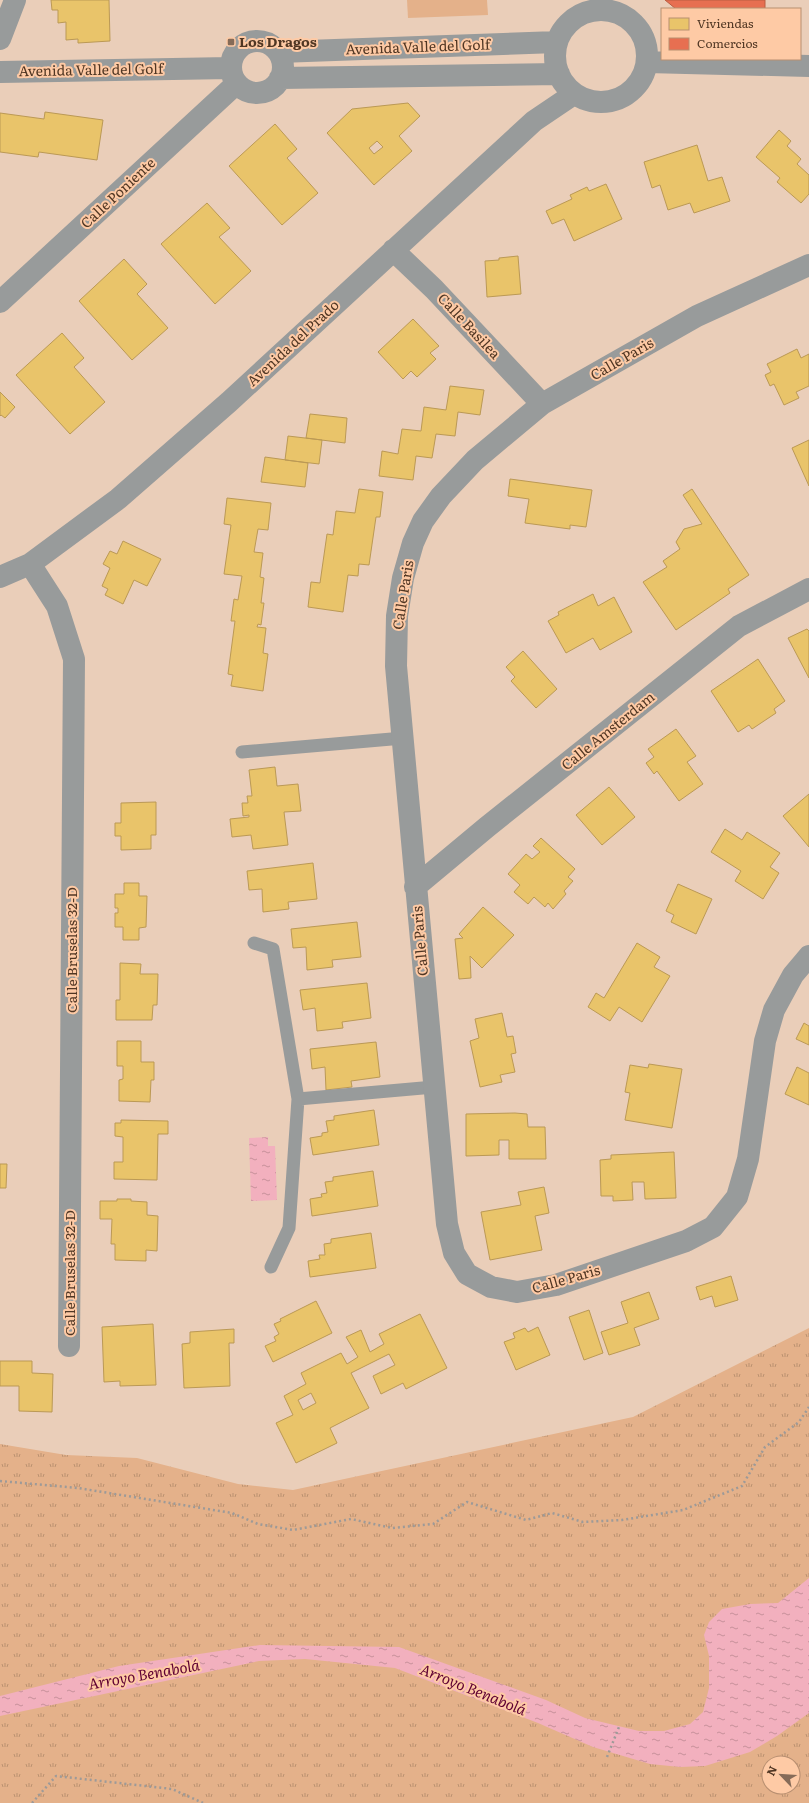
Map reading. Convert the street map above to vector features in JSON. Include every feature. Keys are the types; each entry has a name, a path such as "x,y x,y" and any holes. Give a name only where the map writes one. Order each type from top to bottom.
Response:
{"street":[{"path":"0,39 15,0"},
{"path":"583,7 594,11 612,12 630,20 642,34 647,52 647,62 641,80 628,94 611,102 591,102 574,94 565,85 559,74 555,58 557,42 563,30 583,7"},
{"path":"255,40 269,43 279,52 283,70 280,78 274,86 265,92 255,93 244,90 233,76 233,55 242,44 255,40"},
{"name":"Avenida Valle del Golf","path":"279,52 557,42"},
{"path":"647,62 809,66"},
{"name":"Avenida Valle del Golf","path":"0,72 233,76"},
{"name":"Avenida Valle del Golf","path":"280,78 559,74"},
{"name":"Calle Poniente","path":"0,302 233,76"},
{"name":"Avenida del Prado","path":"0,577 30,564 118,499 229,402 534,121 574,94"},
{"name":"Calle Basilea","path":"393,250 434,289 542,404"},
{"name":"Calle Paris","path":"809,265 697,316 542,404 475,460 440,496 423,521 413,543 403,578 397,616 396,666 447,1224 454,1254 467,1274 491,1287 517,1292 556,1285 686,1241 713,1227 737,1197 748,1159 765,1041 772,1016 793,975 809,956"},
{"name":"Calle Bruselas 32-D","path":"30,564 57,606 74,659 69,1346"},
{"name":"Calle Amsterdam","path":"415,887 739,626 809,589"}],"lane":[{"path":"242,752 403,738"},
{"path":"254,943 273,949 298,1099 289,1228 271,1267"},
{"path":"298,1099 434,1087"}],"path":[{"path":"0,1481 78,1488 232,1513 258,1524 293,1530 352,1519 392,1528 434,1524 468,1502 526,1520 552,1513 583,1522 622,1520 683,1510 742,1486 765,1447 799,1422 809,1407"},
{"path":"607,1757 619,1727"},
{"path":"32,1803 56,1776 172,1789 203,1803"}],"green space":[{"path":"407,0 487,0 488,15 408,18"},
{"path":"809,1328 809,1803 0,1803 0,1444 66,1455 137,1458 238,1484 293,1490 633,1417"}],"water":[{"path":"268,1137 268,1146 275,1146 277,1200 251,1201 249,1138"},
{"name":"Arroyo Benabolá","path":"809,1578 809,1713 777,1736 750,1752 705,1766 680,1767 650,1764 593,1747 538,1723 395,1668 305,1659 259,1661 0,1716 0,1696 119,1666 260,1645 399,1647 546,1700 585,1718 639,1731 664,1731 690,1724 703,1712 709,1688 709,1656 704,1635 709,1622 722,1609 750,1604 778,1603"}],"building: Viviendas":[{"path":"51,0 109,0 110,41 78,43 78,39 66,40 66,22 58,23 58,10 52,10"},
{"path":"408,103 420,116 399,136 412,151 374,185 327,133 352,109","holes":["377,141 383,147 374,154 369,148"]},
{"path":"45,112 103,120 97,160 39,152 38,157 0,152 0,113 44,119"},
{"path":"275,124 297,149 287,158 318,193 282,225 229,166"},
{"path":"779,130 791,141 787,146 801,159 797,164 809,175 809,194 801,203 777,182 780,178 756,157"},
{"path":"697,145 708,181 722,177 730,201 694,213 690,203 668,210 660,185 652,188 644,162"},
{"path":"606,184 622,219 574,241 564,219 552,224 546,211 572,199 570,195 587,187 589,191"},
{"path":"207,203 230,228 219,237 251,271 215,304 161,244"},
{"path":"518,256 521,294 487,297 485,261"},
{"path":"124,259 147,284 137,294 168,328 132,360 79,301"},
{"path":"413,319 439,346 430,353 436,359 417,377 411,371 403,379 378,352"},
{"path":"62,333 84,358 74,367 105,402 70,434 16,375"},
{"path":"797,349 801,358 809,354 809,386 796,392 799,398 784,405 774,384 770,386 765,375 771,372 767,364"},
{"path":"450,386 484,390 480,415 458,412 455,436 436,434 432,458 416,456 413,480 379,476 382,451 398,454 402,429 421,431 424,407 446,410"},
{"path":"0,392 15,407 5,418 1,415 0,416"},
{"path":"310,414 347,418 345,443 306,438"},
{"path":"288,436 322,440 319,464 285,460"},
{"path":"809,440 809,486 792,448"},
{"path":"265,457 308,463 305,487 261,482"},
{"path":"510,479 592,490 586,527 570,525 570,529 525,523 529,499 508,496"},
{"path":"359,489 383,492 380,517 376,517 369,565 359,564 358,576 348,575 343,612 308,607 311,582 320,583 327,534 333,535 336,511 355,513"},
{"path":"692,489 749,575 728,589 730,593 676,630 643,582 667,567 663,561 680,549 676,542 684,529 702,524 683,495"},
{"path":"227,498 271,503 268,530 258,529 254,552 263,553 260,577 264,578 261,603 264,603 261,625 258,624 257,627 266,628 263,653 268,654 263,691 231,686 233,675 228,674 235,621 231,621 234,599 238,600 242,576 224,574 231,525 224,524"},
{"path":"123,541 161,559 147,586 134,580 123,604 105,595 108,589 102,586 110,568 103,564 110,551 117,554"},
{"path":"593,594 598,606 614,597 632,632 600,650 593,638 566,653 548,621 559,615 558,612"},
{"path":"807,629 809,631 809,678 788,638"},
{"path":"523,651 557,689 536,708 511,681 515,677 506,667"},
{"path":"758,659 785,701 774,709 776,713 752,729 749,725 738,732 711,691"},
{"path":"676,729 696,756 687,762 703,784 679,801 657,771 654,774 646,763 654,757 648,749"},
{"path":"275,767 277,786 298,784 301,811 284,812 288,845 253,849 251,835 232,837 230,819 249,817 249,815 243,816 242,803 248,803 247,796 252,796 249,770"},
{"path":"609,787 635,817 602,845 576,815"},
{"path":"809,794 809,847 783,816"},
{"path":"156,802 156,835 151,835 151,849 121,850 121,836 115,836 115,823 121,823 121,803"},
{"path":"725,829 742,840 747,832 780,853 770,867 779,873 763,899 735,881 741,871 711,852"},
{"path":"541,838 575,869 568,877 573,881 564,891 566,894 553,909 548,903 545,907 534,897 528,904 514,892 520,885 508,874 526,854 532,859 540,852 533,846"},
{"path":"313,863 317,899 288,902 289,909 263,912 262,889 249,890 247,871"},
{"path":"124,883 139,883 139,896 147,896 146,927 139,928 139,940 123,940 123,927 115,927 115,913 118,913 118,908 115,908 115,894 124,894"},
{"path":"678,884 712,899 696,934 671,922 674,915 666,911"},
{"path":"483,907 514,935 482,968 470,956 471,978 459,979 455,939 463,938 459,934"},
{"path":"357,922 361,957 332,960 333,967 307,970 306,947 293,948 291,929"},
{"path":"637,943 660,957 654,967 670,976 642,1022 619,1007 610,1021 588,1007 596,993 604,998"},
{"path":"120,963 141,964 140,974 158,974 157,1005 153,1005 152,1020 116,1020 116,1000 120,1000"},
{"path":"367,983 371,1018 342,1022 343,1028 317,1031 315,1008 303,1010 300,990"},
{"path":"502,1013 507,1037 513,1036 516,1053 511,1054 515,1072 500,1075 502,1082 480,1087 470,1041 479,1038 475,1019"},
{"path":"804,1023 809,1026 809,1045 796,1039"},
{"path":"117,1041 141,1041 141,1062 154,1062 154,1080 151,1080 150,1102 119,1101 119,1080 123,1079 123,1066 117,1066"},
{"path":"376,1042 380,1077 351,1081 352,1087 326,1090 325,1067 312,1069 310,1049"},
{"path":"649,1064 682,1069 672,1128 625,1120 630,1093 625,1092 630,1065 648,1068"},
{"path":"797,1067 809,1073 809,1105 785,1094"},
{"path":"374,1110 379,1145 313,1155 310,1138 322,1136 322,1133 328,1132 326,1121 334,1120 334,1116"},
{"path":"466,1114 527,1114 528,1127 545,1127 546,1159 509,1159 509,1140 499,1140 499,1155 466,1156"},
{"path":"121,1120 168,1121 168,1134 158,1134 157,1180 114,1179 114,1162 123,1162 123,1137 115,1136 115,1123 121,1123"},
{"path":"674,1152 676,1198 645,1199 644,1182 632,1182 633,1200 613,1201 613,1196 601,1196 600,1160 611,1159 611,1155"},
{"path":"0,1164 7,1164 6,1188 0,1188"},
{"path":"373,1171 378,1206 312,1216 310,1199 322,1197 321,1194 327,1193 325,1182 333,1181 333,1177"},
{"path":"544,1187 549,1213 535,1216 542,1250 490,1260 481,1212 521,1205 518,1192"},
{"path":"117,1199 131,1199 131,1201 147,1202 147,1215 158,1216 157,1251 146,1250 146,1261 115,1260 115,1244 111,1244 112,1219 100,1219 100,1201 117,1201"},
{"path":"371,1233 376,1268 310,1277 308,1261 320,1259 319,1255 325,1255 324,1244 331,1243 331,1239"},
{"path":"731,1276 738,1300 715,1307 712,1296 700,1300 696,1287"},
{"path":"649,1292 659,1319 634,1328 640,1345 609,1355 601,1332 628,1323 621,1302"},
{"path":"316,1301 332,1333 273,1362 265,1346 276,1341 274,1337 279,1334 274,1324 281,1321 280,1319"},
{"path":"589,1310 603,1353 584,1360 569,1317"},
{"path":"420,1314 447,1368 406,1389 403,1383 381,1394 373,1376 395,1365 389,1354 351,1373 369,1408 330,1428 337,1443 296,1463 276,1423 293,1415 284,1396 306,1384 301,1373 341,1353 347,1364 358,1357 346,1337 361,1330 370,1352 384,1344 379,1334","holes":["311,1393 316,1403 303,1410 298,1400"]},
{"path":"153,1324 156,1385 120,1386 120,1381 104,1382 102,1327"},
{"path":"538,1327 550,1355 516,1370 504,1342 515,1338 513,1333 525,1328 528,1332"},
{"path":"234,1329 234,1343 229,1343 230,1386 184,1388 182,1344 190,1343 190,1332"},
{"path":"0,1361 32,1361 32,1373 53,1374 52,1412 19,1411 19,1386 0,1386"}],"building: Comercios":[{"path":"665,0 765,0 765,8 675,8"}],"place":[{"name":"Los Dragos","path":"231,42"}]}
